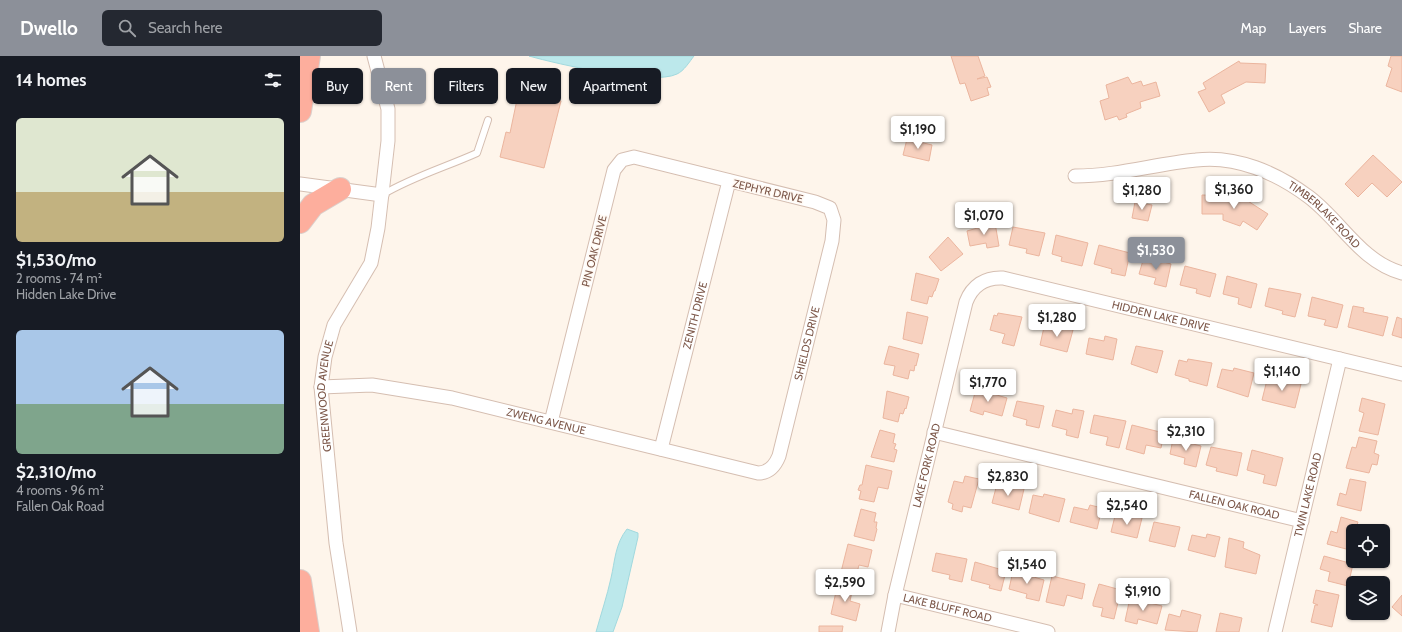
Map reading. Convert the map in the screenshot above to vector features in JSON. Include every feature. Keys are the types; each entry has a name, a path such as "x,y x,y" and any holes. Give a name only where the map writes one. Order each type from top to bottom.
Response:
{"highway":[{"path":"300,111 309,56"},
{"path":"300,222 313,205 340,189"},
{"path":"300,581 308,632"}],"street":[{"name":"GREENWOOD AVENUE","path":"350,632 336,543 321,388 325,357 334,325 371,263 378,228 388,141 388,109 374,56"},
{"name":"PIN OAK DRIVE","path":"551,422 614,170 618,162 634,157 699,174"},
{"name":"TIMBERLAKE ROAD","path":"1075,176 1127,172 1196,160 1241,162 1267,172 1296,188 1340,225 1370,257 1382,266 1402,273"},
{"name":"ZEPHYR DRIVE","path":"699,174 815,202 830,208 833,213"},
{"name":"ZENITH DRIVE","path":"661,449 729,182"},
{"path":"300,184 382,195"},
{"name":"SHIELDS DRIVE","path":"769,471 779,456 832,241 834,227 833,213"},
{"name":"HIDDEN LAKE DRIVE","path":"982,282 1003,278 1402,374"},
{"name":"LAKE FORK ROAD","path":"888,632 895,595 966,302 972,290 982,282"},
{"name":"TWIN LAKE ROAD","path":"1275,632 1340,359"},
{"name":"ZWENG AVENUE","path":"321,388 372,385 452,398 758,474 769,471"},
{"name":"FALLEN OAK ROAD","path":"934,432 1302,521"},
{"name":"LAKE BLUFF ROAD","path":"895,595 1048,632"}],"lane":[{"path":"382,195 404,182 441,170 477,153 488,120"}],"water":[{"path":"529,56 694,56 680,73 665,77 661,77 661,68 582,68"},
{"path":"627,529 638,533 638,537 622,607 613,632 596,632 616,553 620,541"}],"building":[{"path":"951,56 978,56 985,76 977,79 987,77 991,87 987,88 989,95 971,101 965,83 960,84"},
{"path":"1391,56 1402,56 1402,92 1386,86 1392,68 1388,66"},
{"path":"1239,61 1240,63 1266,64 1265,83 1246,82 1221,95 1225,103 1209,112 1198,92 1206,89 1203,83"},
{"path":"1128,77 1132,84 1141,81 1143,86 1156,82 1160,96 1140,102 1141,108 1126,114 1127,117 1119,120 1117,116 1105,120 1100,101 1109,98 1106,85"},
{"path":"516,104 560,104 544,168 500,157 506,132 510,133"},
{"path":"907,139 932,145 929,161 903,155"},
{"path":"1373,155 1402,182 1387,197 1372,183 1358,197 1345,184"},
{"path":"1202,195 1240,196 1268,214 1257,230 1243,221 1240,226 1223,220 1223,214 1202,214"},
{"path":"1135,202 1152,205 1148,221 1132,218"},
{"path":"995,223 999,246 987,248 986,243 970,246 967,231"},
{"path":"1013,227 1045,233 1039,256 1026,253 1027,249 1009,245"},
{"path":"1056,235 1088,243 1082,266 1061,261 1062,257 1052,254"},
{"path":"948,237 963,254 941,271 929,257"},
{"path":"1099,245 1130,253 1125,276 1111,273 1112,269 1094,264"},
{"path":"1144,257 1171,264 1166,287 1154,284 1156,278 1139,274"},
{"path":"1185,266 1216,274 1210,297 1196,293 1197,289 1180,285"},
{"path":"916,273 939,279 932,297 929,296 927,304 911,300"},
{"path":"1227,276 1257,284 1251,308 1238,304 1239,298 1223,294"},
{"path":"1269,288 1301,294 1295,317 1282,314 1283,311 1265,306"},
{"path":"1312,297 1343,305 1337,328 1324,325 1326,320 1308,316"},
{"path":"1353,306 1364,308 1363,312 1388,317 1383,336 1348,327"},
{"path":"907,312 928,317 922,344 903,339"},
{"path":"998,313 1022,317 1014,346 1002,343 1005,334 990,330 994,315 997,316"},
{"path":"1397,317 1402,319 1402,338 1392,335"},
{"path":"1060,326 1073,330 1067,352 1040,345 1044,327 1053,330 1053,327 1059,328"},
{"path":"1105,336 1117,339 1113,360 1086,354 1089,338 1104,341"},
{"path":"889,346 919,354 914,371 910,370 908,379 893,375 895,366 884,364"},
{"path":"1136,346 1163,351 1157,373 1131,364"},
{"path":"1188,359 1212,363 1207,386 1175,375 1179,360 1187,362"},
{"path":"1234,368 1254,373 1248,397 1217,387 1222,369 1233,371"},
{"path":"1268,376 1301,384 1295,408 1262,400"},
{"path":"976,389 1007,398 1002,416 984,411 983,415 970,411"},
{"path":"887,391 909,397 906,409 905,408 903,414 900,413 898,422 883,418"},
{"path":"1362,398 1385,404 1378,435 1359,431 1364,413 1359,411"},
{"path":"1017,401 1044,406 1039,428 1026,425 1027,420 1013,416"},
{"path":"1073,409 1084,411 1078,438 1066,435 1067,430 1052,426 1056,410 1072,414"},
{"path":"1094,415 1126,421 1119,448 1106,445 1108,437 1090,433"},
{"path":"1132,425 1164,433 1161,448 1146,445 1144,454 1126,449"},
{"path":"880,430 895,434 893,443 896,444 894,449 897,450 894,462 871,457"},
{"path":"1359,437 1377,441 1374,453 1379,455 1377,465 1372,464 1369,473 1346,468 1352,447 1356,448"},
{"path":"1173,439 1201,446 1196,467 1184,464 1185,458 1170,454"},
{"path":"1211,447 1242,453 1237,476 1216,471 1217,468 1206,465"},
{"path":"1252,450 1283,458 1276,486 1263,483 1265,475 1247,470"},
{"path":"866,465 892,471 888,489 878,487 874,502 859,499 861,491 858,490 860,485 862,485"},
{"path":"965,476 979,479 971,508 963,506 962,512 952,509 953,504 948,502 954,481 963,483"},
{"path":"1350,479 1366,482 1361,511 1337,505 1340,493 1346,495"},
{"path":"997,484 1024,489 1019,510 992,503"},
{"path":"1044,494 1065,499 1059,522 1029,513 1033,495 1043,497"},
{"path":"1090,505 1102,508 1097,529 1070,522 1074,507 1088,510"},
{"path":"861,509 876,513 874,522 877,522 877,529 874,541 854,536"},
{"path":"1129,515 1142,518 1137,538 1111,532 1115,516 1128,519"},
{"path":"1341,517 1358,522 1357,524 1346,524 1346,549 1327,544 1331,531 1337,533"},
{"path":"1154,522 1180,527 1175,547 1149,541"},
{"path":"1207,534 1220,537 1215,557 1188,550 1192,535 1206,538"},
{"path":"1229,538 1244,542 1243,548 1260,555 1256,574 1225,567"},
{"path":"848,544 872,550 868,567 859,565 855,580 840,576"},
{"path":"936,553 967,559 962,582 949,579 950,575 932,571"},
{"path":"1324,556 1346,562 1346,568 1352,568 1350,576 1346,576 1346,586 1328,581 1330,572 1320,569"},
{"path":"975,562 1006,571 1001,591 989,588 990,585 971,580"},
{"path":"1013,571 1044,580 1039,601 1026,598 1027,594 1009,589"},
{"path":"1052,576 1085,584 1082,599 1067,595 1064,606 1046,602"},
{"path":"838,583 853,587 850,601 860,604 856,621 831,614"},
{"path":"1099,584 1121,590 1114,619 1101,616 1103,608 1093,606"},
{"path":"1316,590 1339,595 1332,627 1311,622 1315,605 1318,605 1313,603"},
{"path":"1402,595 1402,616 1392,607"},
{"path":"1130,598 1162,606 1157,624 1138,619 1137,624 1125,621"},
{"path":"1182,610 1201,615 1197,632 1165,630 1169,614 1180,617"},
{"path":"1220,613 1242,618 1239,632 1216,632"},
{"path":"819,626 843,626 842,632 819,632"}]}
